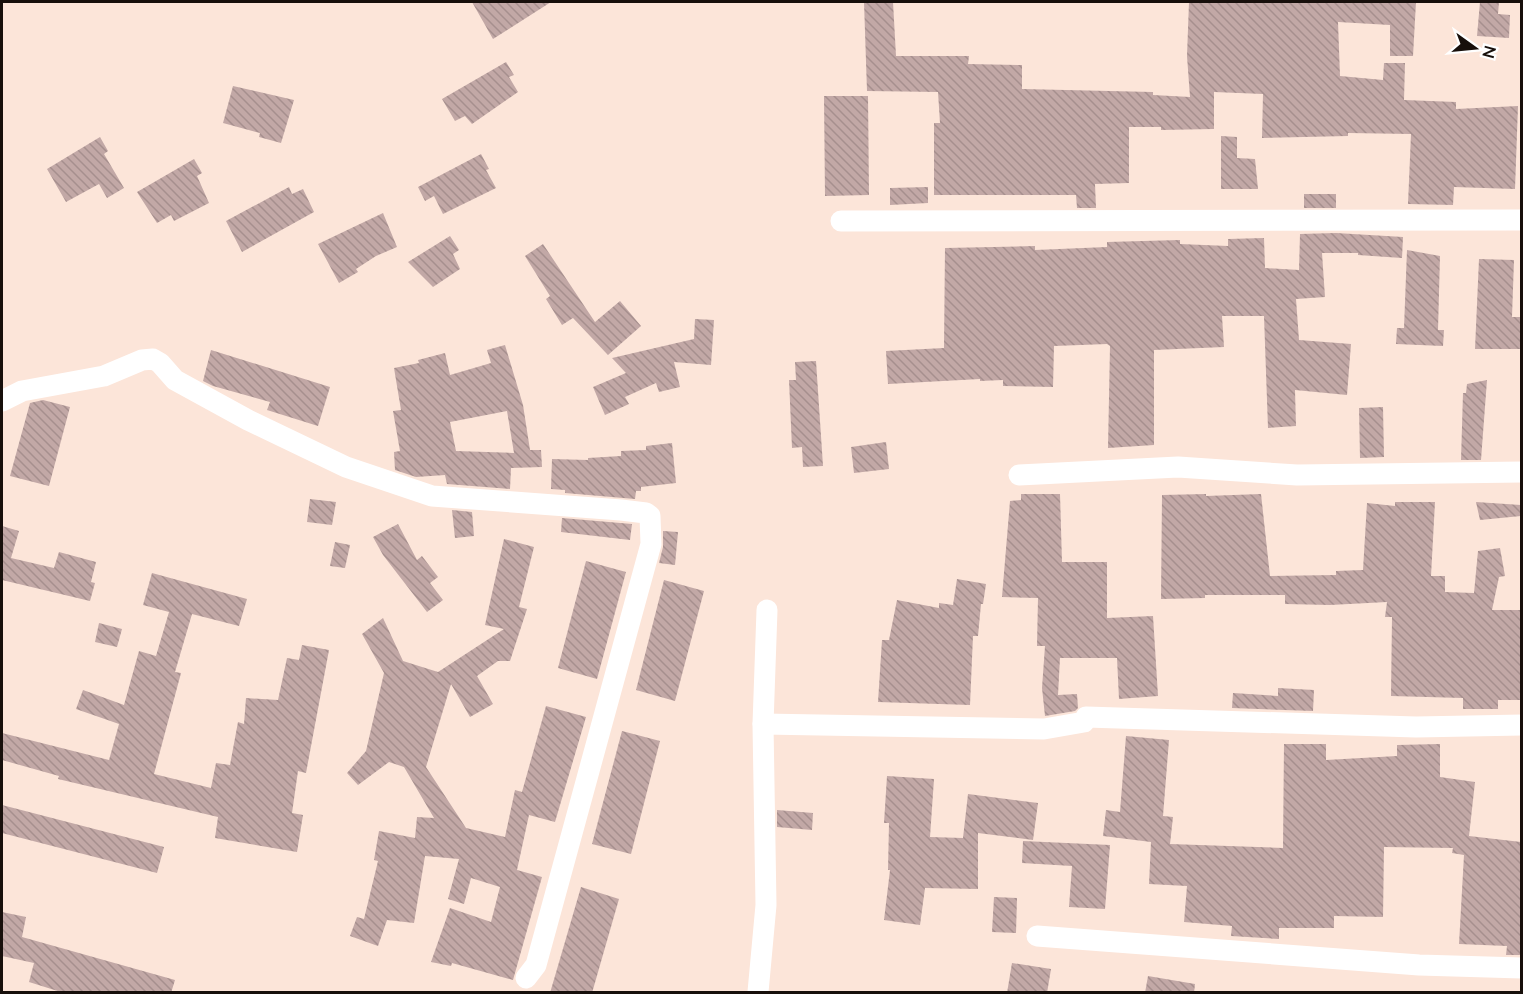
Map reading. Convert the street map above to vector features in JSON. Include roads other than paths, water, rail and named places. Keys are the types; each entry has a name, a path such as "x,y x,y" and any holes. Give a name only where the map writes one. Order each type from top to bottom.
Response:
{"street":[{"path":"841,221 1521,220"},
{"path":"2,401 22,391 104,376 142,360 153,359 160,363 175,380 248,420 346,467 432,496 621,510 646,513 650,516 651,544 648,556 536,965 526,978"},
{"path":"1018,475 1178,467 1297,475 1521,472"},
{"path":"758,993 766,905 763,724 767,610"},
{"path":"763,724 1044,729 1084,722 1086,717 1404,727 1521,725"},
{"path":"1037,936 1419,965 1521,968"}]}
